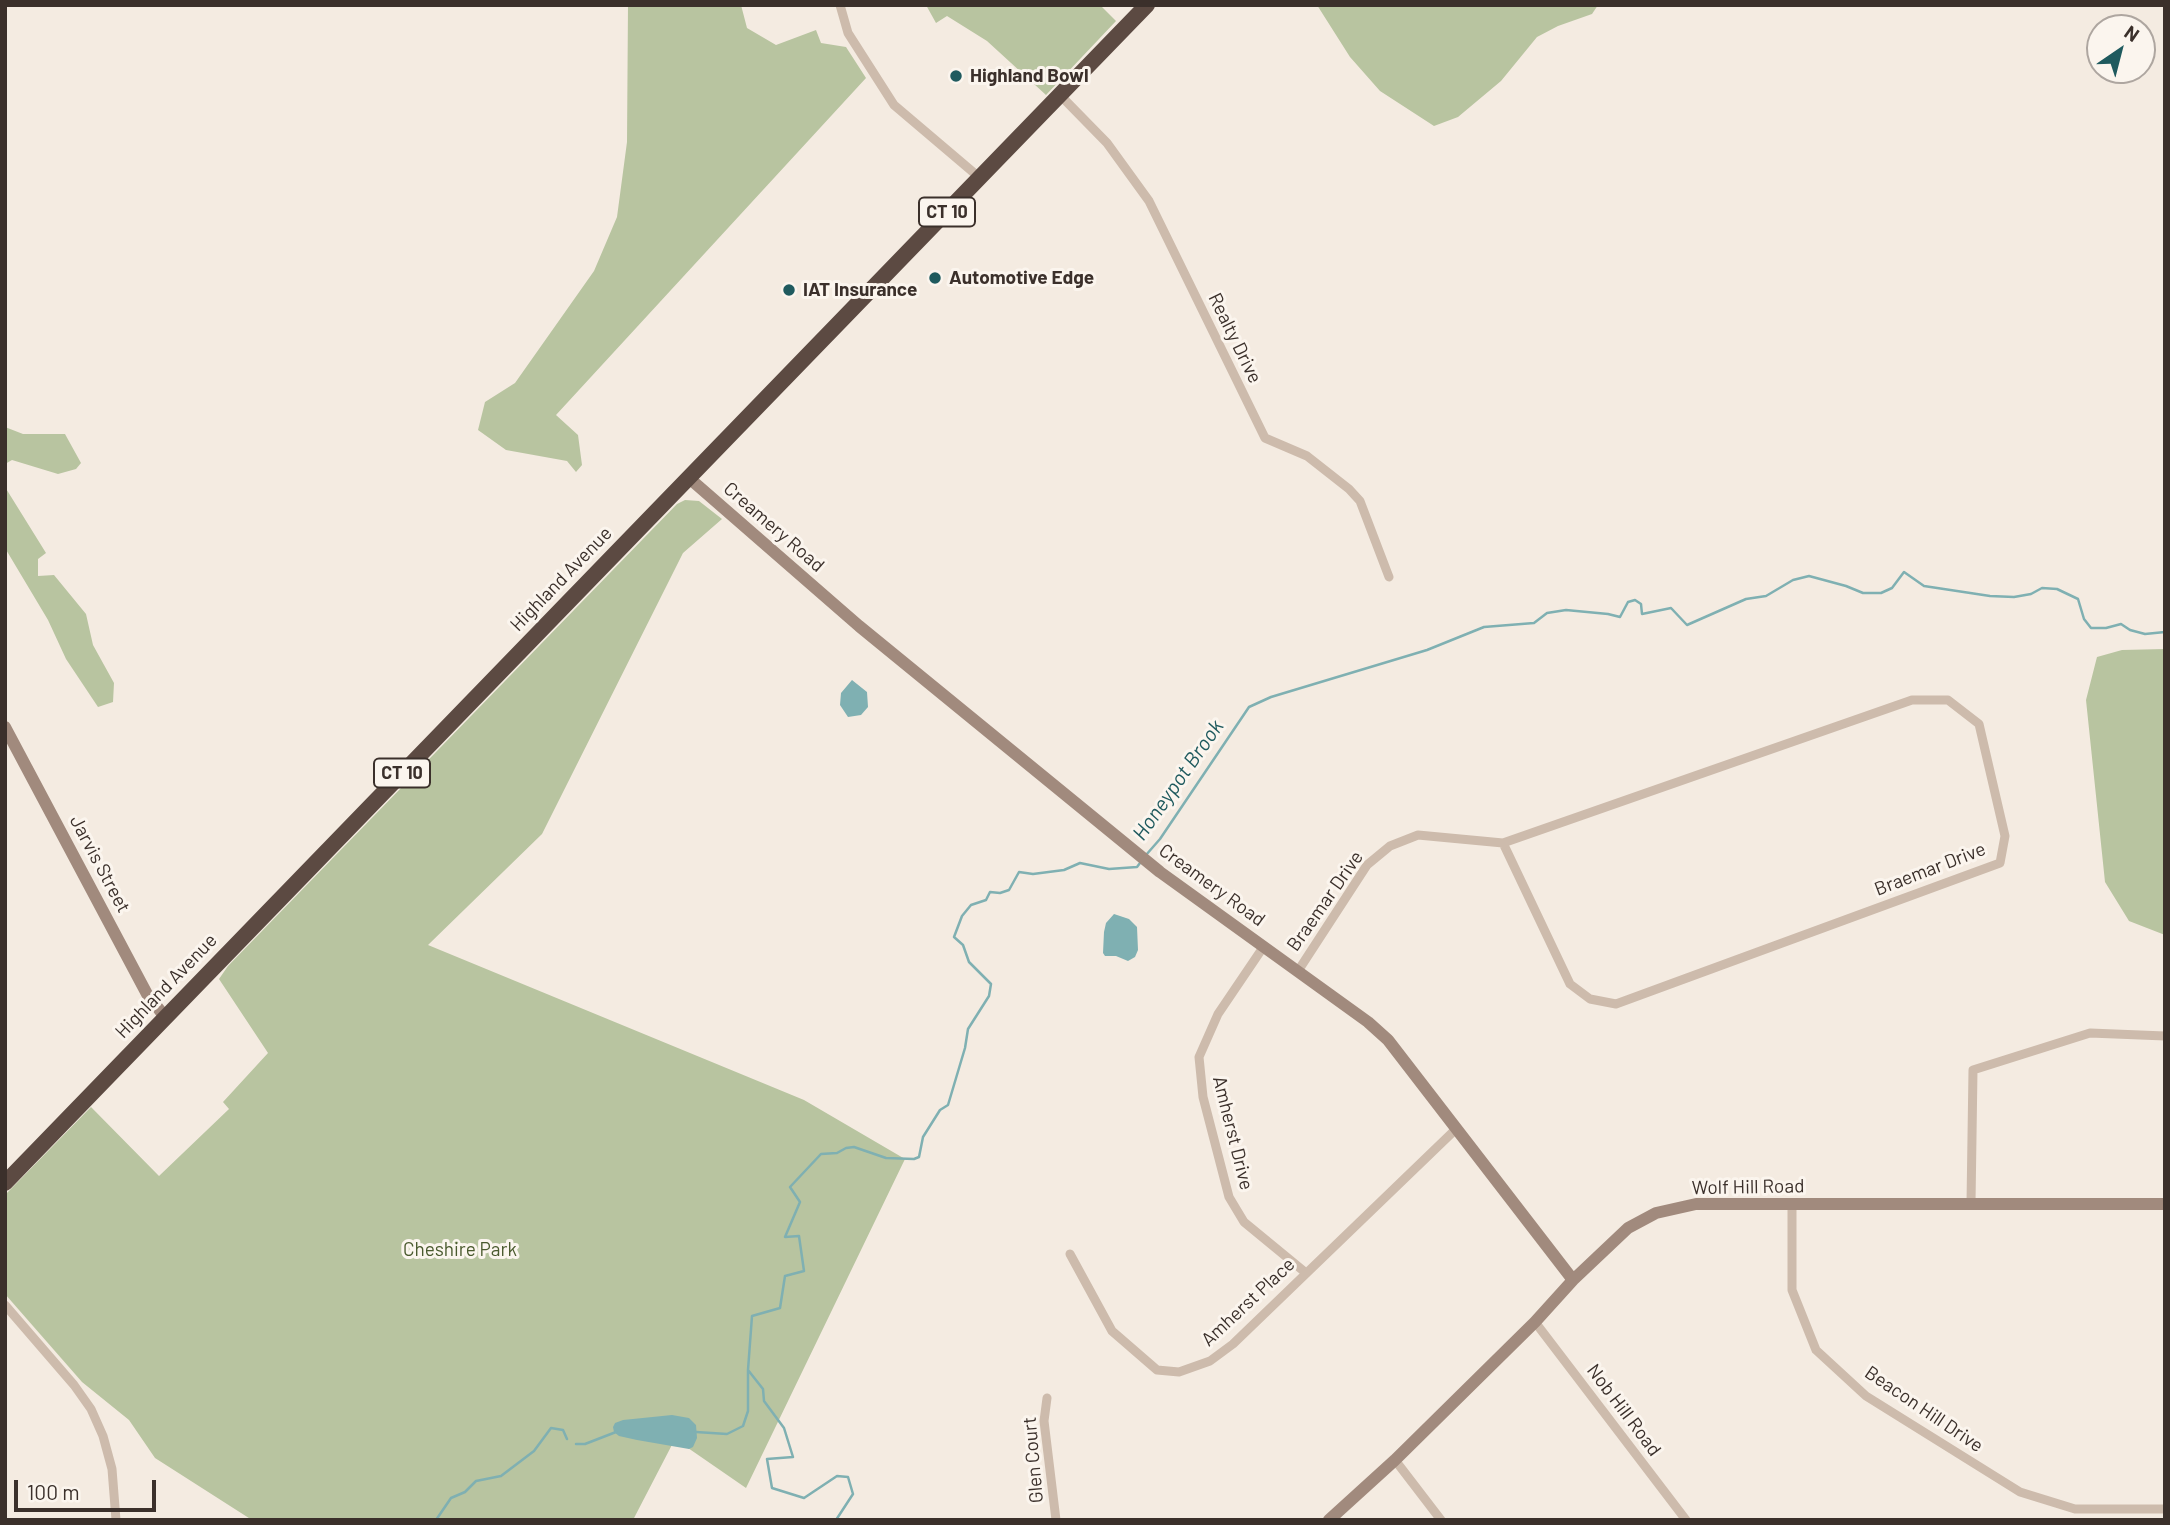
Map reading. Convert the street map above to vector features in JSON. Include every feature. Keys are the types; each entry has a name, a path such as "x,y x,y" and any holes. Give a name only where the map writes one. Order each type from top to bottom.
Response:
{"highway":[{"name":"Highland Avenue","path":"5,1183 1147,5"}],"street":[{"path":"840,5 848,33 894,105 980,178"},
{"name":"Realty Drive","path":"1061,96 1107,143 1149,201 1265,438 1307,456 1360,501 1389,576"},
{"name":"Creamery Road","path":"690,478 879,643 1153,866 1196,900 1368,1022 1388,1040 1573,1280"},
{"name":"Braemar Drive","path":"1298,971 1367,865 1390,846 1418,835 1503,843 1912,700 1948,700 1979,724 2004,836 2000,863 1616,1004 1590,999 1570,984 1503,843"},
{"name":"Jarvis Street","path":"5,726 147,994 165,1017"},
{"name":"Amherst Drive","path":"1264,946 1218,1014 1199,1057 1203,1097 1229,1197 1244,1222 1306,1273"},
{"path":"1971,1203 1973,1070 2090,1033 2165,1036"},
{"name":"Amherst Place","path":"1070,1254 1112,1331 1157,1370 1179,1372 1210,1361 1233,1344 1456,1129"},
{"name":"Wolf Hill Road","path":"1329,1520 1395,1461 1535,1322 1573,1280 1628,1228 1656,1213 1696,1204 2165,1204"},
{"name":"Beacon Hill Drive","path":"1792,1205 1792,1290 1816,1350 1866,1396 2020,1492 2075,1509 2165,1508"},
{"path":"5,1305 74,1385 91,1409 103,1436 112,1469 116,1520"},
{"name":"Nob Hill Road","path":"1535,1322 1686,1520"},
{"name":"Glen Court","path":"1047,1398 1044,1421 1056,1520"},
{"path":"1395,1461 1441,1520"}],"green space":[{"path":"628,5 741,5 747,28 776,45 816,30 821,43 846,47 866,78 556,415 578,435 582,465 576,472 567,461 506,450 478,430 485,402 515,383 594,271 617,217 627,142"},
{"path":"926,5 1100,5 1116,21 1046,95 987,41 947,16 936,23"},
{"path":"1317,5 1598,5 1592,14 1537,37 1501,81 1458,117 1434,126 1380,91 1350,57"},
{"path":"5,427 23,434 65,434 81,463 76,469 58,474 12,460 5,464"},
{"path":"5,487 46,553 38,559 38,576 54,575 86,614 93,645 114,683 113,702 98,707 66,659 48,620 5,548"},
{"name":"Cheshire Park","path":"685,500 699,501 722,519 683,553 542,834 428,945 804,1100 905,1159 746,1488 675,1439 633,1520 252,1520 155,1458 129,1420 82,1382 5,1294 5,1195 91,1107 159,1176 229,1109 223,1102 268,1053 219,979 228,966 677,504"},
{"path":"2165,649 2165,935 2129,921 2105,882 2086,700 2097,657 2122,650"}],"water":[{"path":"852,680 867,692 868,707 861,715 848,717 840,705 841,693"},
{"path":"1114,914 1129,919 1137,927 1138,950 1135,957 1128,961 1116,956 1105,956 1103,953 1106,923"},
{"path":"672,1415 689,1418 696,1425 697,1438 693,1447 689,1449 637,1440 619,1436 614,1432 615,1423 623,1420"}],"waterway":[{"name":"Honeypot Brook","path":"1146,855 1160,839 1249,707 1271,697 1427,650 1484,627 1534,623 1547,613 1566,610 1620,617 1628,602 1635,600 1641,604 1642,614 1671,608 1687,625 1746,599 1766,596 1793,580 1809,576 1863,593 1881,593 1892,588 1904,572 1924,586 1990,596 2014,597 2031,594 2042,588 2057,589 2078,599 2084,619 2091,628 2121,624 2145,634 2165,632"},
{"name":"Honeypot Brook","path":"836,1520 853,1494 848,1477 837,1476 804,1498 772,1488 767,1459 793,1457 784,1428 764,1401 763,1389 748,1370 752,1316 780,1308 785,1276 804,1271 799,1236 785,1237 800,1202 790,1187 821,1154 837,1153 846,1148 854,1147 886,1158 919,1157 923,1137 940,1110 948,1105 968,1029 989,996 991,984 969,962 963,945 954,937 962,916 971,905 986,900 990,892 1009,890 1019,872 1033,874 1064,870 1080,863 1109,869 1137,867 1140,863"},
{"path":"696,1432 727,1434 743,1426 748,1411 748,1370"},
{"path":"436,1520 451,1498 465,1492 476,1481 501,1476 534,1451 551,1428 563,1430 567,1439"},
{"path":"576,1444 585,1444 616,1432"}],"place":[{"name":"Highland Bowl","path":"956,76"},
{"name":"Automotive Edge","path":"935,278"},
{"name":"IAT Insurance","path":"789,290"}]}
